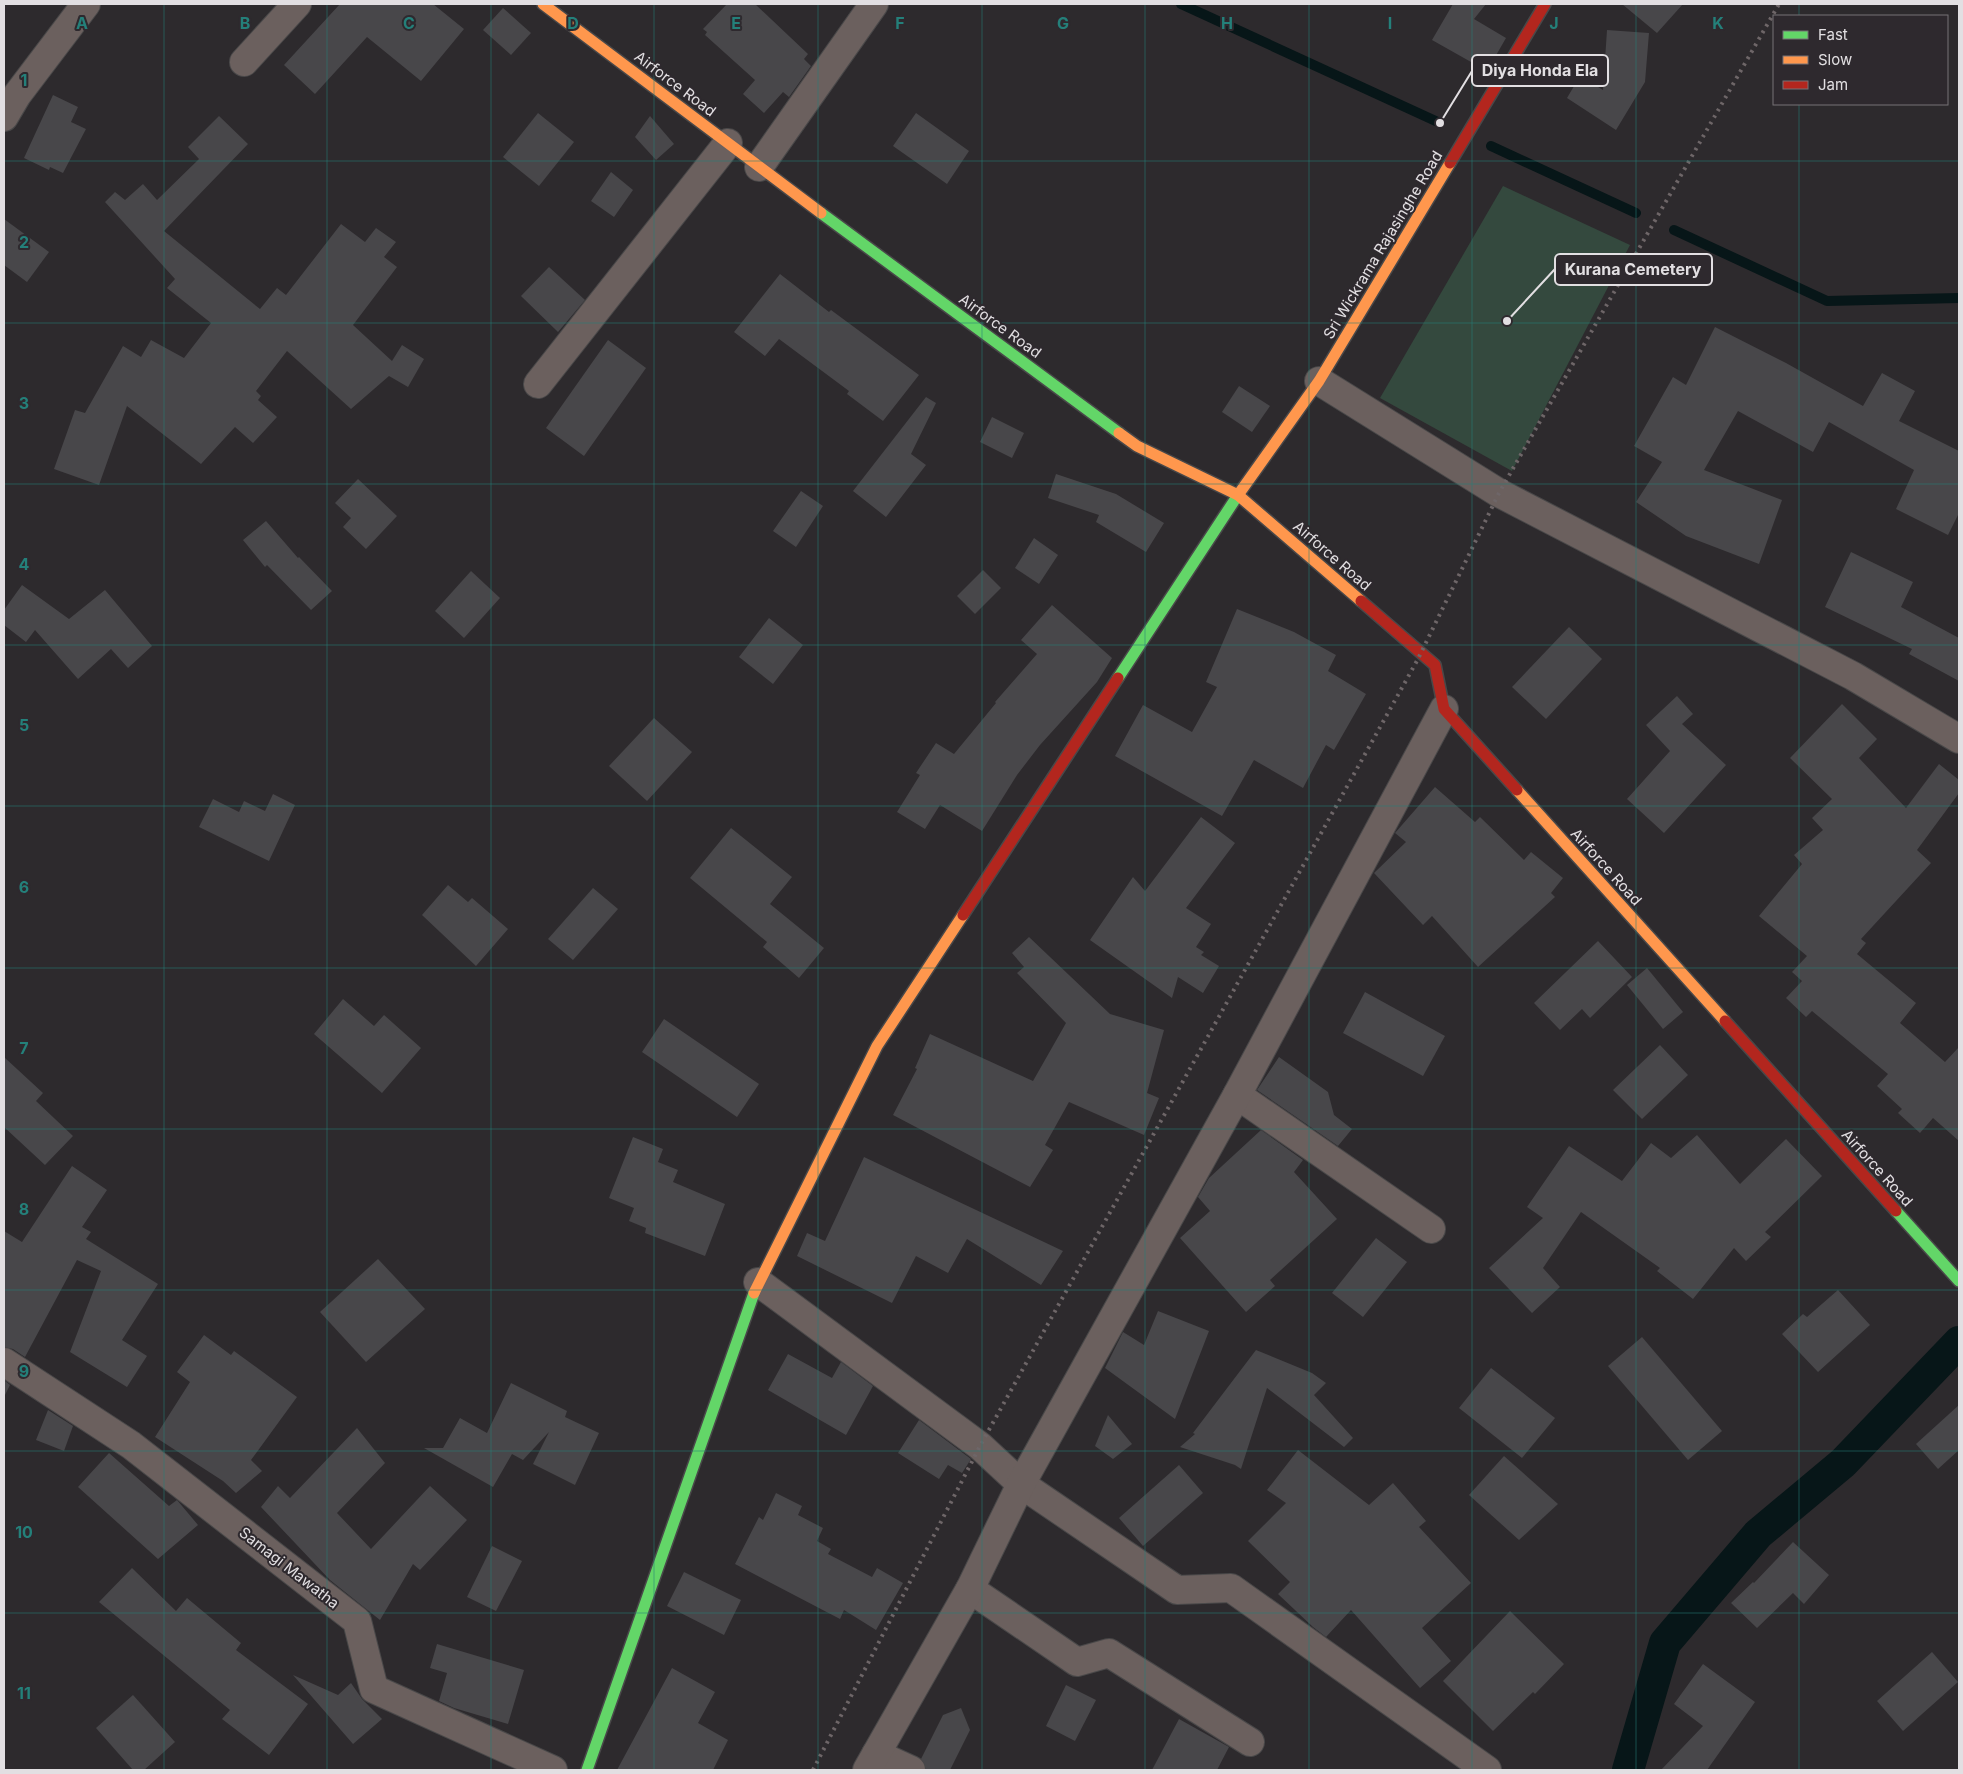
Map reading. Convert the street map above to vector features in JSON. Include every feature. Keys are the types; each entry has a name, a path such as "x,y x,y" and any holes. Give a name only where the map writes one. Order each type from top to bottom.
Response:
{"street":[{"path":"4,117 17,95 86,4"},
{"path":"244,62 297,4"},
{"name":"Airforce Road","path":"543,4 758,167 1137,446 1238,495 1434,665 1444,709 1959,1281"},
{"path":"758,167 874,4"},
{"name":"Sri Wickrama Rajasinghe Road","path":"587,1770 758,1282 877,1046 1238,495 1319,382 1545,4"},
{"path":"538,384 728,143"},
{"path":"1319,382 1499,493 1853,676 1959,739"},
{"path":"911,1770 872,1762 970,1589 1021,1484 1237,1095 1444,709"},
{"path":"1237,1095 1431,1229"},
{"path":"758,1282 980,1446 1021,1484 1177,1590 1231,1588 1487,1770"},
{"name":"Samagi Mawatha","path":"4,1362 131,1445 357,1621 374,1689 553,1770"},
{"path":"970,1589 1077,1662 1109,1653 1250,1742"}],"green space":[{"path":"1503,186 1630,245 1512,471 1380,398"}],"building":[{"path":"340,4 433,4 464,29 421,81 367,37 315,94 284,65"},
{"path":"727,4 755,4 808,54 804,59 811,66 789,97 783,92 764,113 743,94 755,80 705,35 707,32 703,29"},
{"path":"1453,4 1486,4 1474,19 1506,38 1487,71 1432,40"},
{"path":"1622,4 1683,4 1657,33"},
{"path":"503,8 531,33 511,55 483,30"},
{"path":"1607,30 1649,33 1645,82 1616,130 1567,98 1580,76 1603,90"},
{"path":"53,95 78,107 71,122 86,129 63,173 50,167 49,170 24,158"},
{"path":"538,113 574,142 539,186 503,157"},
{"path":"916,113 969,151 947,184 893,146"},
{"path":"219,116 248,144 164,231 260,309 277,288 286,295 341,224 365,242 376,228 396,242 384,257 397,267 353,325 392,361 402,345 424,359 408,387 389,376 351,409 287,351 256,391 261,396 258,400 277,417 253,443 235,427 201,464 127,406 99,485 54,469 75,410 85,413 123,346 141,357 151,340 184,358 211,323 167,288 175,279 105,202 115,192 125,200 143,184 157,200 199,159 188,147"},
{"path":"650,116 674,144 656,160 635,137"},
{"path":"611,172 633,190 614,217 591,201"},
{"path":"4,219 49,252 27,282 4,265"},
{"path":"549,267 585,300 558,332 521,296"},
{"path":"780,274 829,312 831,310 919,375 883,421 847,394 849,391 779,339 765,356 734,332"},
{"path":"1715,327 1786,363 1863,406 1882,373 1915,391 1899,421 1959,451 1959,513 1948,535 1896,509 1914,470 1829,422 1813,452 1738,411 1704,470 1782,500 1759,564 1686,536 1636,502 1662,462 1634,446 1673,377 1686,385"},
{"path":"608,340 646,368 584,456 546,428"},
{"path":"1239,386 1270,406 1252,432 1222,412"},
{"path":"926,397 936,403 911,454 926,465 886,517 853,491"},
{"path":"992,417 1024,433 1012,458 980,442"},
{"path":"1056,474 1116,494 1164,523 1146,552 1096,522 1099,515 1048,498"},
{"path":"358,479 397,516 366,549 343,527 351,518 335,503"},
{"path":"801,491 823,506 796,547 773,531"},
{"path":"266,521 298,558 332,591 311,610 267,565 265,567 243,540"},
{"path":"1034,538 1058,555 1039,584 1015,568"},
{"path":"1851,552 1913,582 1901,607 1959,638 1959,681 1909,654 1912,649 1825,607"},
{"path":"983,570 1001,588 975,614 957,596"},
{"path":"471,571 500,598 464,638 435,611"},
{"path":"22,585 69,619 105,590 152,646 128,668 111,649 78,679 35,630 26,642 4,625 4,610"},
{"path":"1052,605 1112,658 1097,682 1040,745 1017,775 982,831 940,805 925,829 897,812 920,775 916,773 936,743 954,754 995,702 1037,654 1021,640"},
{"path":"1237,609 1294,632 1336,655 1328,671 1366,694 1334,750 1326,745 1303,788 1254,760 1222,816 1115,756 1143,705 1192,732 1217,687 1206,682"},
{"path":"769,618 803,645 773,684 739,657"},
{"path":"1569,627 1602,659 1546,719 1512,687"},
{"path":"1677,696 1693,714 1682,724 1726,765 1664,833 1627,799 1670,751 1646,725"},
{"path":"1842,704 1877,739 1859,758 1906,808 1939,764 1959,780 1959,793 1917,850 1931,863 1861,939 1866,943 1857,954 1916,1003 1900,1023 1945,1062 1959,1047 1959,1141 1933,1118 1920,1133 1898,1113 1902,1109 1877,1086 1888,1074 1812,1011 1806,1017 1786,998 1802,981 1792,972 1807,956 1759,916 1802,864 1794,855 1823,830 1812,818 1832,799 1790,758"},
{"path":"654,718 692,752 647,801 609,766"},
{"path":"1435,787 1475,822 1480,817 1524,860 1531,852 1563,878 1551,893 1555,897 1478,967 1432,916 1423,925 1374,873 1406,842 1395,833"},
{"path":"273,794 295,805 269,861 199,827 213,799 239,812 244,801 265,811"},
{"path":"1201,817 1235,843 1186,908 1211,924 1196,947 1204,952 1201,955 1219,966 1203,993 1178,977 1172,998 1090,940 1133,877 1145,891"},
{"path":"731,828 792,877 770,904 824,948 799,978 763,947 767,942 690,878"},
{"path":"448,885 468,902 472,898 508,929 476,966 422,915"},
{"path":"593,888 618,909 573,960 548,939"},
{"path":"1029,937 1110,1014 1164,1030 1147,1093 1159,1098 1144,1135 1069,1102 1045,1145 1053,1150 1030,1187 893,1115 917,1069 915,1068 930,1034 1033,1081 1066,1023 1017,973 1024,967 1012,953"},
{"path":"1598,941 1632,977 1590,1018 1582,1009 1560,1030 1534,1003"},
{"path":"1647,968 1683,1012 1663,1029 1627,985"},
{"path":"1365,992 1445,1036 1423,1076 1343,1033"},
{"path":"343,999 374,1026 384,1015 421,1048 382,1093 314,1034"},
{"path":"664,1019 759,1084 737,1117 642,1052"},
{"path":"1660,1045 1688,1075 1642,1119 1613,1090"},
{"path":"4,1057 43,1093 36,1101 73,1136 45,1165 4,1127"},
{"path":"1279,1057 1328,1092 1334,1115 1352,1129 1338,1146 1257,1090"},
{"path":"1261,1130 1303,1160 1294,1172 1337,1219 1270,1280 1275,1286 1246,1312 1180,1238 1210,1211 1198,1197 1209,1178"},
{"path":"1697,1135 1740,1184 1786,1139 1822,1176 1765,1232 1771,1237 1746,1261 1734,1248 1693,1299 1657,1271 1660,1268 1581,1212 1543,1268 1560,1287 1532,1313 1489,1268 1543,1218 1527,1207 1569,1146 1622,1181 1651,1143 1671,1158"},
{"path":"633,1137 663,1149 658,1162 678,1170 673,1182 725,1204 705,1256 645,1233 646,1228 629,1221 634,1208 609,1198"},
{"path":"864,1157 1063,1251 1041,1285 967,1239 948,1273 916,1256 892,1303 797,1256 807,1233 825,1241"},
{"path":"72,1166 107,1190 82,1227 91,1232 86,1239 158,1284 122,1340 147,1356 127,1387 70,1352 101,1271 77,1260 25,1357 13,1349 4,1347 4,1231 22,1242"},
{"path":"1376,1238 1407,1262 1363,1317 1332,1293"},
{"path":"378,1259 425,1309 366,1362 320,1312"},
{"path":"1838,1290 1870,1325 1818,1372 1782,1334 1803,1314 1807,1317"},
{"path":"1158,1311 1209,1331 1175,1419 1105,1368 1123,1332 1144,1345"},
{"path":"204,1335 231,1355 234,1351 297,1397 251,1460 262,1471 236,1493 223,1481 155,1437 190,1382 177,1372"},
{"path":"1642,1337 1722,1431 1688,1460 1608,1366"},
{"path":"1256,1350 1312,1373 1326,1383 1314,1395 1353,1438 1344,1447 1267,1388 1241,1469 1235,1465 1180,1447 1195,1434 1193,1433"},
{"path":"788,1354 832,1378 841,1362 873,1386 846,1435 768,1390"},
{"path":"1491,1368 1555,1418 1522,1458 1459,1408"},
{"path":"4,1380 10,1385 4,1397"},
{"path":"511,1383 567,1411 565,1417 599,1433 575,1485 533,1464 549,1432 523,1460 512,1454 493,1487 424,1448 443,1448 460,1418 487,1433"},
{"path":"1959,1405 1959,1450 1938,1469 1916,1444"},
{"path":"48,1410 73,1426 64,1451 36,1440"},
{"path":"1108,1415 1132,1444 1113,1459 1095,1446"},
{"path":"919,1420 971,1459 962,1473 948,1465 939,1479 898,1453"},
{"path":"357,1428 385,1463 337,1513 371,1549 430,1486 467,1520 420,1570 413,1564 380,1620 330,1580 261,1507 278,1486 290,1498"},
{"path":"1298,1450 1369,1505 1393,1483 1426,1521 1419,1527 1471,1583 1422,1628 1451,1661 1420,1688 1351,1610 1326,1637 1313,1627 1278,1594 1290,1582 1248,1541 1286,1503 1267,1490"},
{"path":"109,1453 169,1506 177,1500 198,1525 158,1559 78,1487"},
{"path":"1504,1456 1558,1504 1519,1540 1469,1495"},
{"path":"1179,1465 1203,1493 1143,1546 1119,1518"},
{"path":"776,1493 802,1506 798,1515 823,1528 817,1541 831,1549 828,1554 872,1577 877,1568 903,1583 876,1630 844,1610 840,1619 735,1564 759,1517 763,1520"},
{"path":"1793,1542 1829,1575 1804,1604 1793,1593 1757,1628 1731,1603 1754,1583"},
{"path":"492,1546 522,1561 496,1611 467,1597"},
{"path":"132,1568 176,1611 187,1598 241,1643 236,1650 308,1704 269,1755 222,1719 230,1710 99,1602"},
{"path":"684,1572 741,1600 724,1635 667,1606"},
{"path":"1510,1611 1564,1664 1535,1694 1533,1692 1493,1731 1443,1681"},
{"path":"437,1644 524,1670 508,1724 454,1708 439,1701 447,1673 430,1668"},
{"path":"1932,1652 1958,1682 1903,1731 1877,1701"},
{"path":"1703,1664 1755,1702 1707,1770 1661,1770 1703,1726 1674,1704"},
{"path":"672,1668 715,1692 698,1723 728,1740 713,1770 617,1770"},
{"path":"293,1675 338,1695 351,1683 362,1699 382,1719 353,1744"},
{"path":"1066,1685 1096,1700 1075,1741 1046,1726"},
{"path":"133,1695 175,1742 144,1770 133,1770 96,1728"},
{"path":"961,1708 970,1730 950,1770 926,1770 921,1759 943,1715"},
{"path":"1179,1719 1229,1747 1217,1770 1152,1770"}],"waterway":[{"path":"1181,4 1440,123"},
{"path":"1491,146 1636,213"},
{"path":"1674,230 1827,301 1959,298"},
{"path":"1628,1770 1665,1643 1758,1534 1843,1463 1959,1342"}],"railway":[{"path":"813,1770 980,1446 1418,659 1499,493 1779,4"}],"traffic: fast":[{"path":"821,213 1119,433"},
{"path":"1118,678 1238,495"},
{"path":"1896,1211 1959,1281"},
{"path":"587,1770 754,1293"}],"traffic: slow":[{"path":"543,4 821,213"},
{"path":"1238,495 1319,381 1450,163"},
{"path":"1119,433 1137,446 1238,495 1361,601"},
{"path":"1517,790 1725,1021"},
{"path":"754,1293 877,1046 963,915"}],"traffic: jam":[{"path":"1450,163 1545,4"},
{"path":"1361,601 1435,665 1444,709 1517,790"},
{"path":"963,915 1118,678"},
{"path":"1725,1021 1896,1211"}],"place":[{"name":"Diya Honda Ela","path":"1440,123"},
{"name":"Kurana Cemetery","path":"1507,321"}]}
